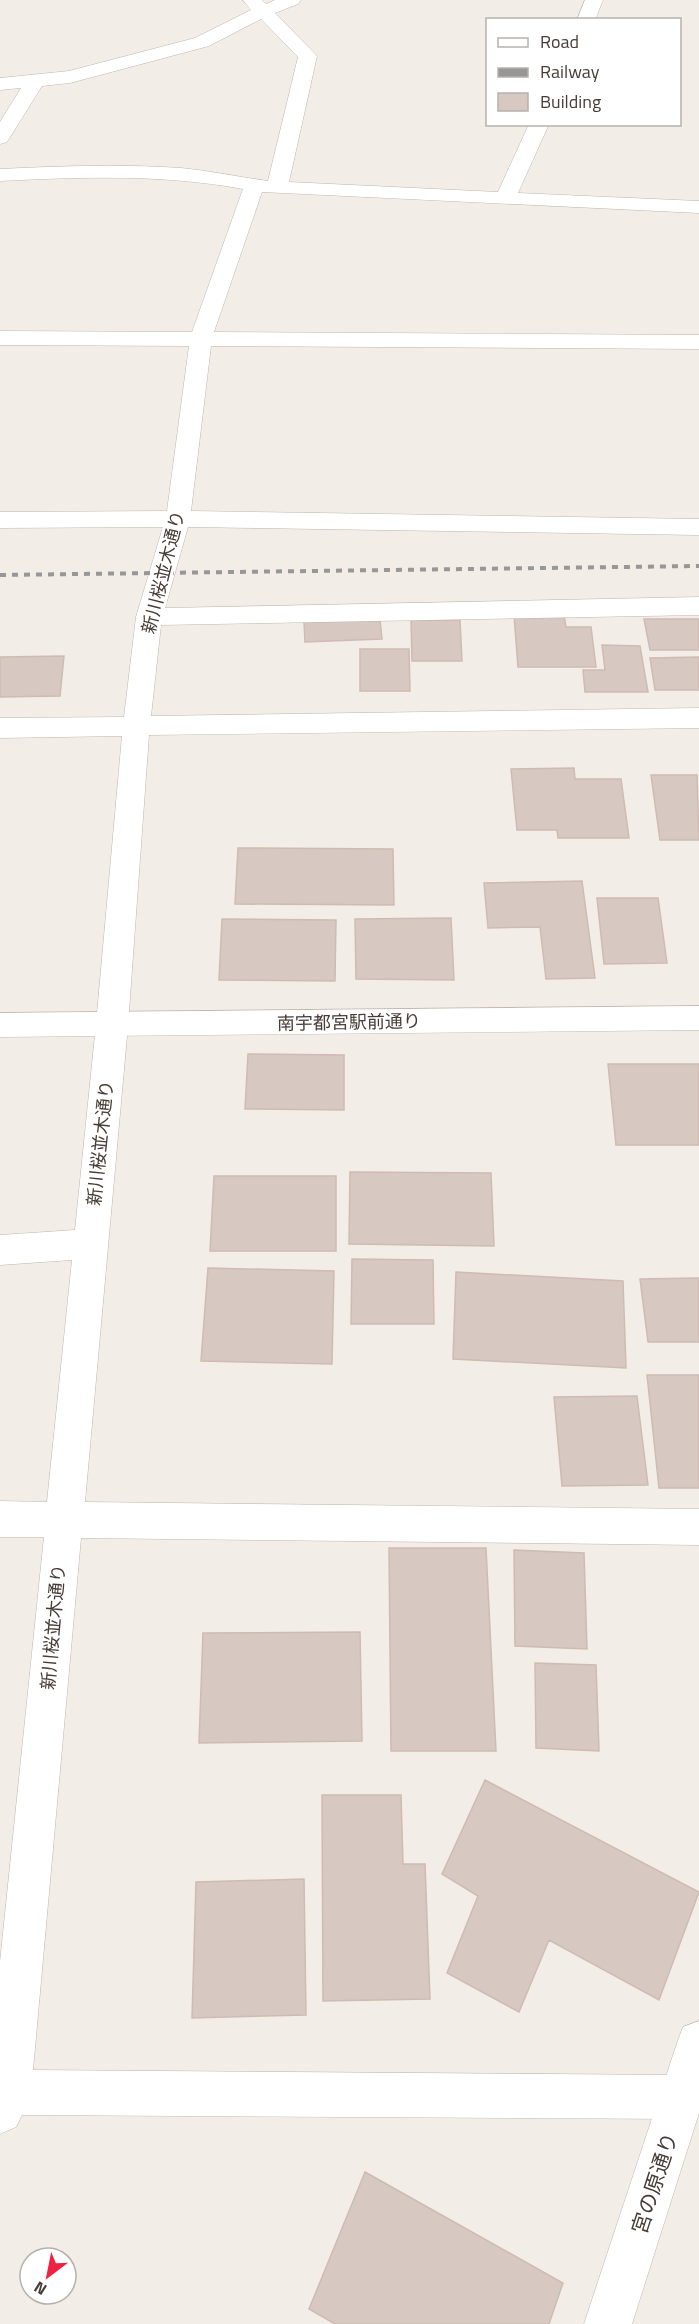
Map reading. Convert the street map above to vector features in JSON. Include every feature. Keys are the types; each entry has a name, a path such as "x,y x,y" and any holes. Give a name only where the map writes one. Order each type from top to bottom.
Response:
{"street":[{"path":"0,84 70,77 202,42 262,4 292,0"},
{"path":"587,18 594,0"},
{"name":"新川桜並木通り","path":"3,2098 64,1519 112,1025 136,727 149,617 178,519 201,339 265,187 308,56 262,4"},
{"path":"0,138 35,81"},
{"path":"505,200 538,126"},
{"path":"0,175 117,171 210,177 265,187 505,200 699,207"},
{"path":"0,339 699,342"},
{"path":"0,520 178,519 699,527"},
{"path":"149,617 699,606"},
{"path":"0,728 699,718"},
{"name":"南宇都宮駅前通り","path":"0,1025 699,1018"},
{"path":"0,1250 91,1244"},
{"path":"0,1519 699,1527"},
{"name":"宮の原通り","path":"608,2324 699,2043"},
{"path":"3,2098 681,2097"}],"building":[{"path":"514,615 564,615 566,627 591,627 596,667 518,667"},
{"path":"644,619 699,619 699,650 650,650"},
{"path":"380,620 382,639 305,642 304,622"},
{"path":"411,620 460,620 462,661 412,661"},
{"path":"602,645 640,646 648,692 585,692 583,670 605,670"},
{"path":"360,649 409,649 410,691 360,691"},
{"path":"64,656 60,696 0,697 0,657"},
{"path":"699,657 699,690 655,690 650,658"},
{"path":"574,768 575,779 621,779 629,838 558,838 557,830 517,830 511,769"},
{"path":"651,775 697,775 699,840 660,840"},
{"path":"238,848 393,849 394,905 235,904"},
{"path":"582,881 595,978 546,979 540,927 488,928 484,883"},
{"path":"597,898 658,898 667,963 604,964"},
{"path":"451,918 454,980 356,979 355,919"},
{"path":"222,919 336,920 335,981 219,980"},
{"path":"248,1054 344,1055 344,1110 245,1109"},
{"path":"608,1064 699,1064 699,1145 616,1145"},
{"path":"350,1172 491,1173 494,1246 349,1244"},
{"path":"214,1176 336,1176 336,1251 210,1251"},
{"path":"352,1259 433,1260 434,1324 351,1324"},
{"path":"208,1268 334,1271 332,1364 201,1361"},
{"path":"456,1272 623,1281 626,1368 453,1359"},
{"path":"699,1278 699,1342 648,1342 640,1279"},
{"path":"647,1375 699,1375 699,1488 659,1488"},
{"path":"637,1396 648,1485 562,1486 554,1397"},
{"path":"389,1548 486,1548 496,1751 391,1751"},
{"path":"514,1550 584,1553 587,1649 515,1646"},
{"path":"360,1632 362,1741 199,1743 203,1633"},
{"path":"535,1663 596,1665 599,1751 536,1748"},
{"path":"485,1780 699,1892 659,2000 549,1940 519,2012 447,1973 478,1896 442,1874"},
{"path":"322,1795 401,1795 403,1864 425,1864 430,1999 323,2001"},
{"path":"304,1879 306,2015 192,2018 196,1882"},
{"path":"365,2172 563,2283 549,2324 335,2324 309,2309"}],"railway":[{"path":"0,575 699,566"}]}
